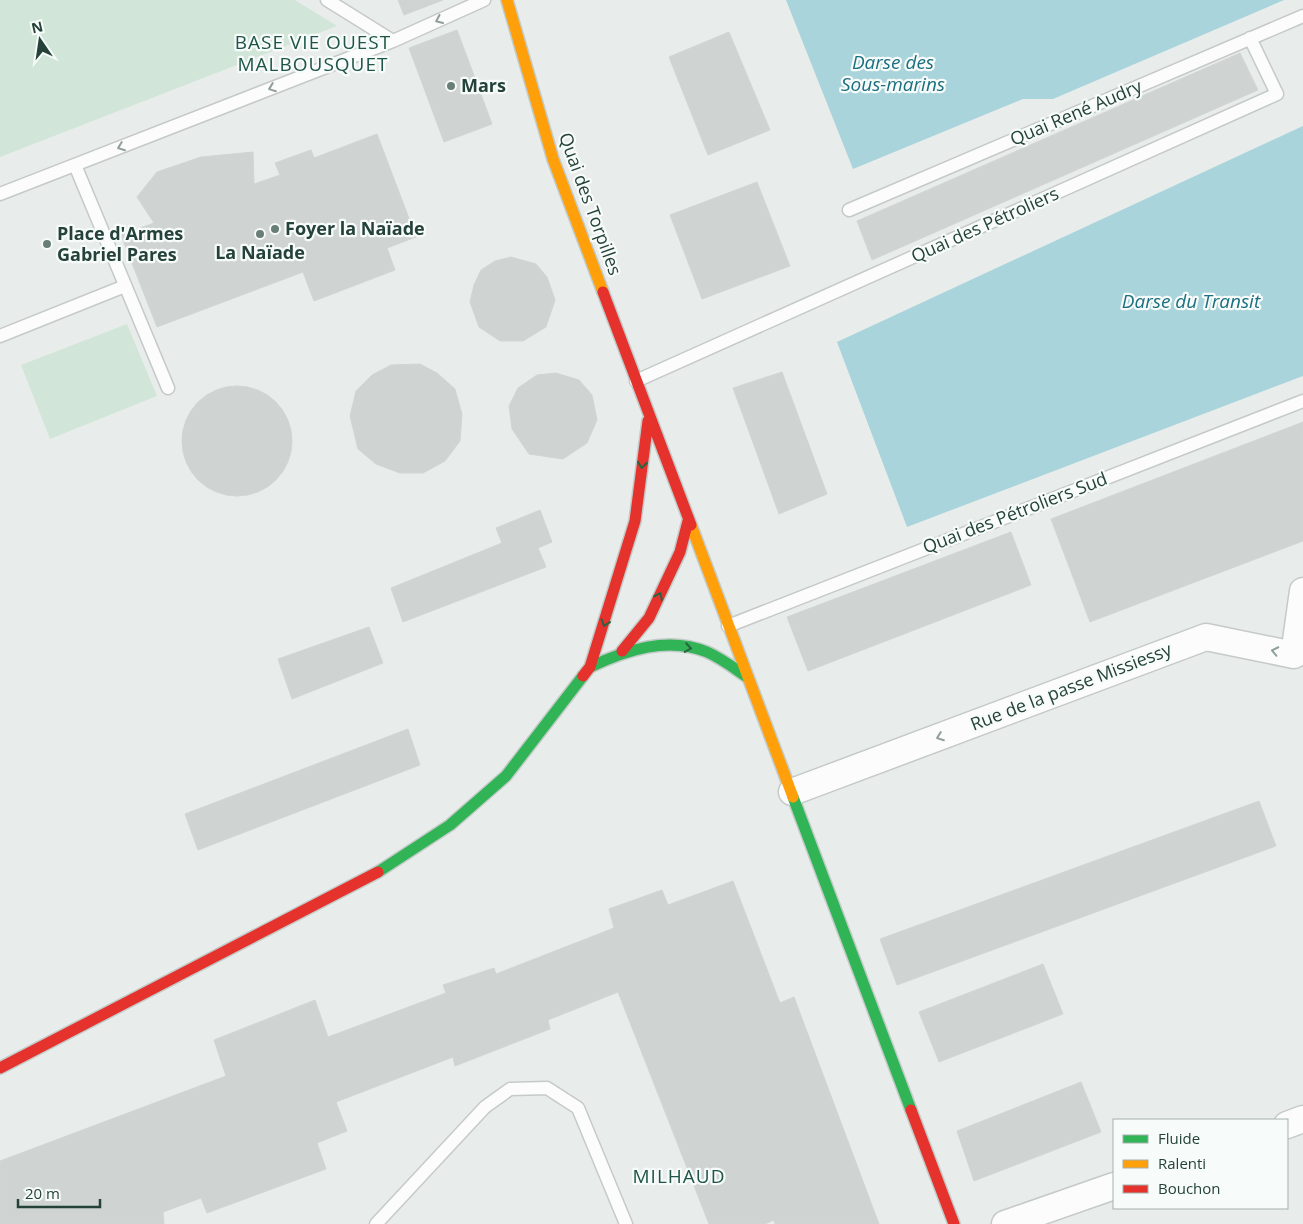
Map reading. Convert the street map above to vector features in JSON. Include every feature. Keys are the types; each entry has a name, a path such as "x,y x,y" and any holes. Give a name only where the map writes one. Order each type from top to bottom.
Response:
{"street":[{"name":"Quai des Torpilles","path":"507,0 553,159 954,1224"},
{"path":"0,1068 368,878 450,825 506,776 590,667 635,521 649,417"},
{"path":"622,651 649,618 680,552 688,521"},
{"name":"Rue de la passe Missiessy","path":"792,792 1206,637 1294,655 1303,591"},
{"path":"590,667 622,651 658,645 702,650 747,677"},
{"path":"1288,1125 1303,1119"},
{"path":"1005,1224 1113,1186"}],"lane":[{"path":"327,0 392,41"},
{"path":"0,194 392,41 484,0"},
{"name":"Quai René Audry","path":"849,210 1303,16"},
{"name":"Quai des Pétroliers","path":"636,381 1277,94 1250,38"},
{"path":"75,165 168,388"},
{"path":"0,336 125,286"},
{"name":"Quai des Pétroliers Sud","path":"728,626 1303,401"},
{"path":"376,1224 485,1107 510,1089 547,1088 578,1108 626,1224"}],"green space":[{"path":"0,0 295,0 337,26 0,157"},
{"path":"127,324 157,396 50,439 21,365"}],"water":[{"name":"Darse des Sous-marins","path":"786,0 1284,0 1053,99 1023,99 853,169"},
{"name":"Darse du Transit","path":"1303,126 1303,376 907,527 837,342"}],"building":[{"path":"398,0 443,0 404,15"},
{"name":"Mars","path":"457,30 492,124 444,142 409,48"},
{"path":"729,32 770,130 708,155 669,57"},
{"path":"1240,53 1258,90 872,260 857,221"},
{"name":"Foyer la Naïade","path":"377,134 416,237 387,248 395,270 314,301 303,272 157,327 121,235 154,223 137,197 157,172 201,157 253,152 254,184 280,175 275,163 311,150 314,158"},
{"path":"757,182 790,266 702,299 670,215"},
{"path":"511,257 536,264 547,277 555,300 546,327 523,341 500,341 479,327 470,302 474,285 481,270 495,261"},
{"path":"420,364 437,373 455,389 462,414 460,441 445,461 423,473 400,473 376,464 358,449 350,416 356,391 372,375 391,365"},
{"path":"782,372 827,494 779,514 733,388"},
{"path":"556,373 579,380 592,395 597,420 587,443 563,459 529,454 512,429 509,406 518,388 537,375"},
{"path":"237,386 258,390 276,402 288,420 292,441 288,462 276,480 258,492 237,496 216,492 198,480 186,462 182,441 186,420 198,402 216,390"},
{"path":"1303,422 1303,541 1090,622 1051,519"},
{"path":"540,510 552,542 538,548 546,567 403,622 391,588 502,543 496,528"},
{"path":"1011,532 1031,585 808,671 787,617"},
{"path":"369,627 383,663 292,699 278,659"},
{"path":"408,729 420,765 198,850 185,814"},
{"path":"1259,801 1276,846 897,985 880,939"},
{"path":"733,881 780,1003 794,997 879,1224 775,1224 774,1220 765,1224 709,1224 618,992 548,1020 550,1029 455,1066 453,1057 336,1102 347,1131 317,1143 326,1169 207,1213 201,1198 163,1212 164,1224 0,1224 0,1161 226,1076 214,1040 315,1000 328,1037 446,993 443,985 494,968 496,974 614,928 609,909 662,890 668,905"},
{"path":"1043,964 1063,1014 939,1062 919,1012"},
{"path":"1081,1082 1101,1132 974,1181 957,1131"}],"traffic: fast":[{"path":"590,667 618,655 647,647 677,645 707,652 747,677"},
{"path":"378,872 450,825 506,776 583,676"},
{"path":"793,797 911,1110"}],"traffic: slow":[{"path":"507,0 553,159 603,292"},
{"path":"691,525 793,797"}],"traffic: jam":[{"path":"603,292 691,525"},
{"path":"583,676 590,667 635,521 648,421"},
{"path":"622,651 649,618 680,552 688,521"},
{"path":"0,1068 378,872"},
{"path":"911,1110 954,1224"}],"place":[{"name":"Mars","path":"451,86"},
{"name":"Foyer la Naïade","path":"275,229"},
{"name":"La Naïade","path":"260,234"},
{"name":"Place d'Armes Gabriel Pares","path":"47,244"}],"district":[{"name":"BASE VIE OUEST MALBOUSQUET","path":"313,53"},
{"name":"MILHAUD","path":"679,1176"}]}
